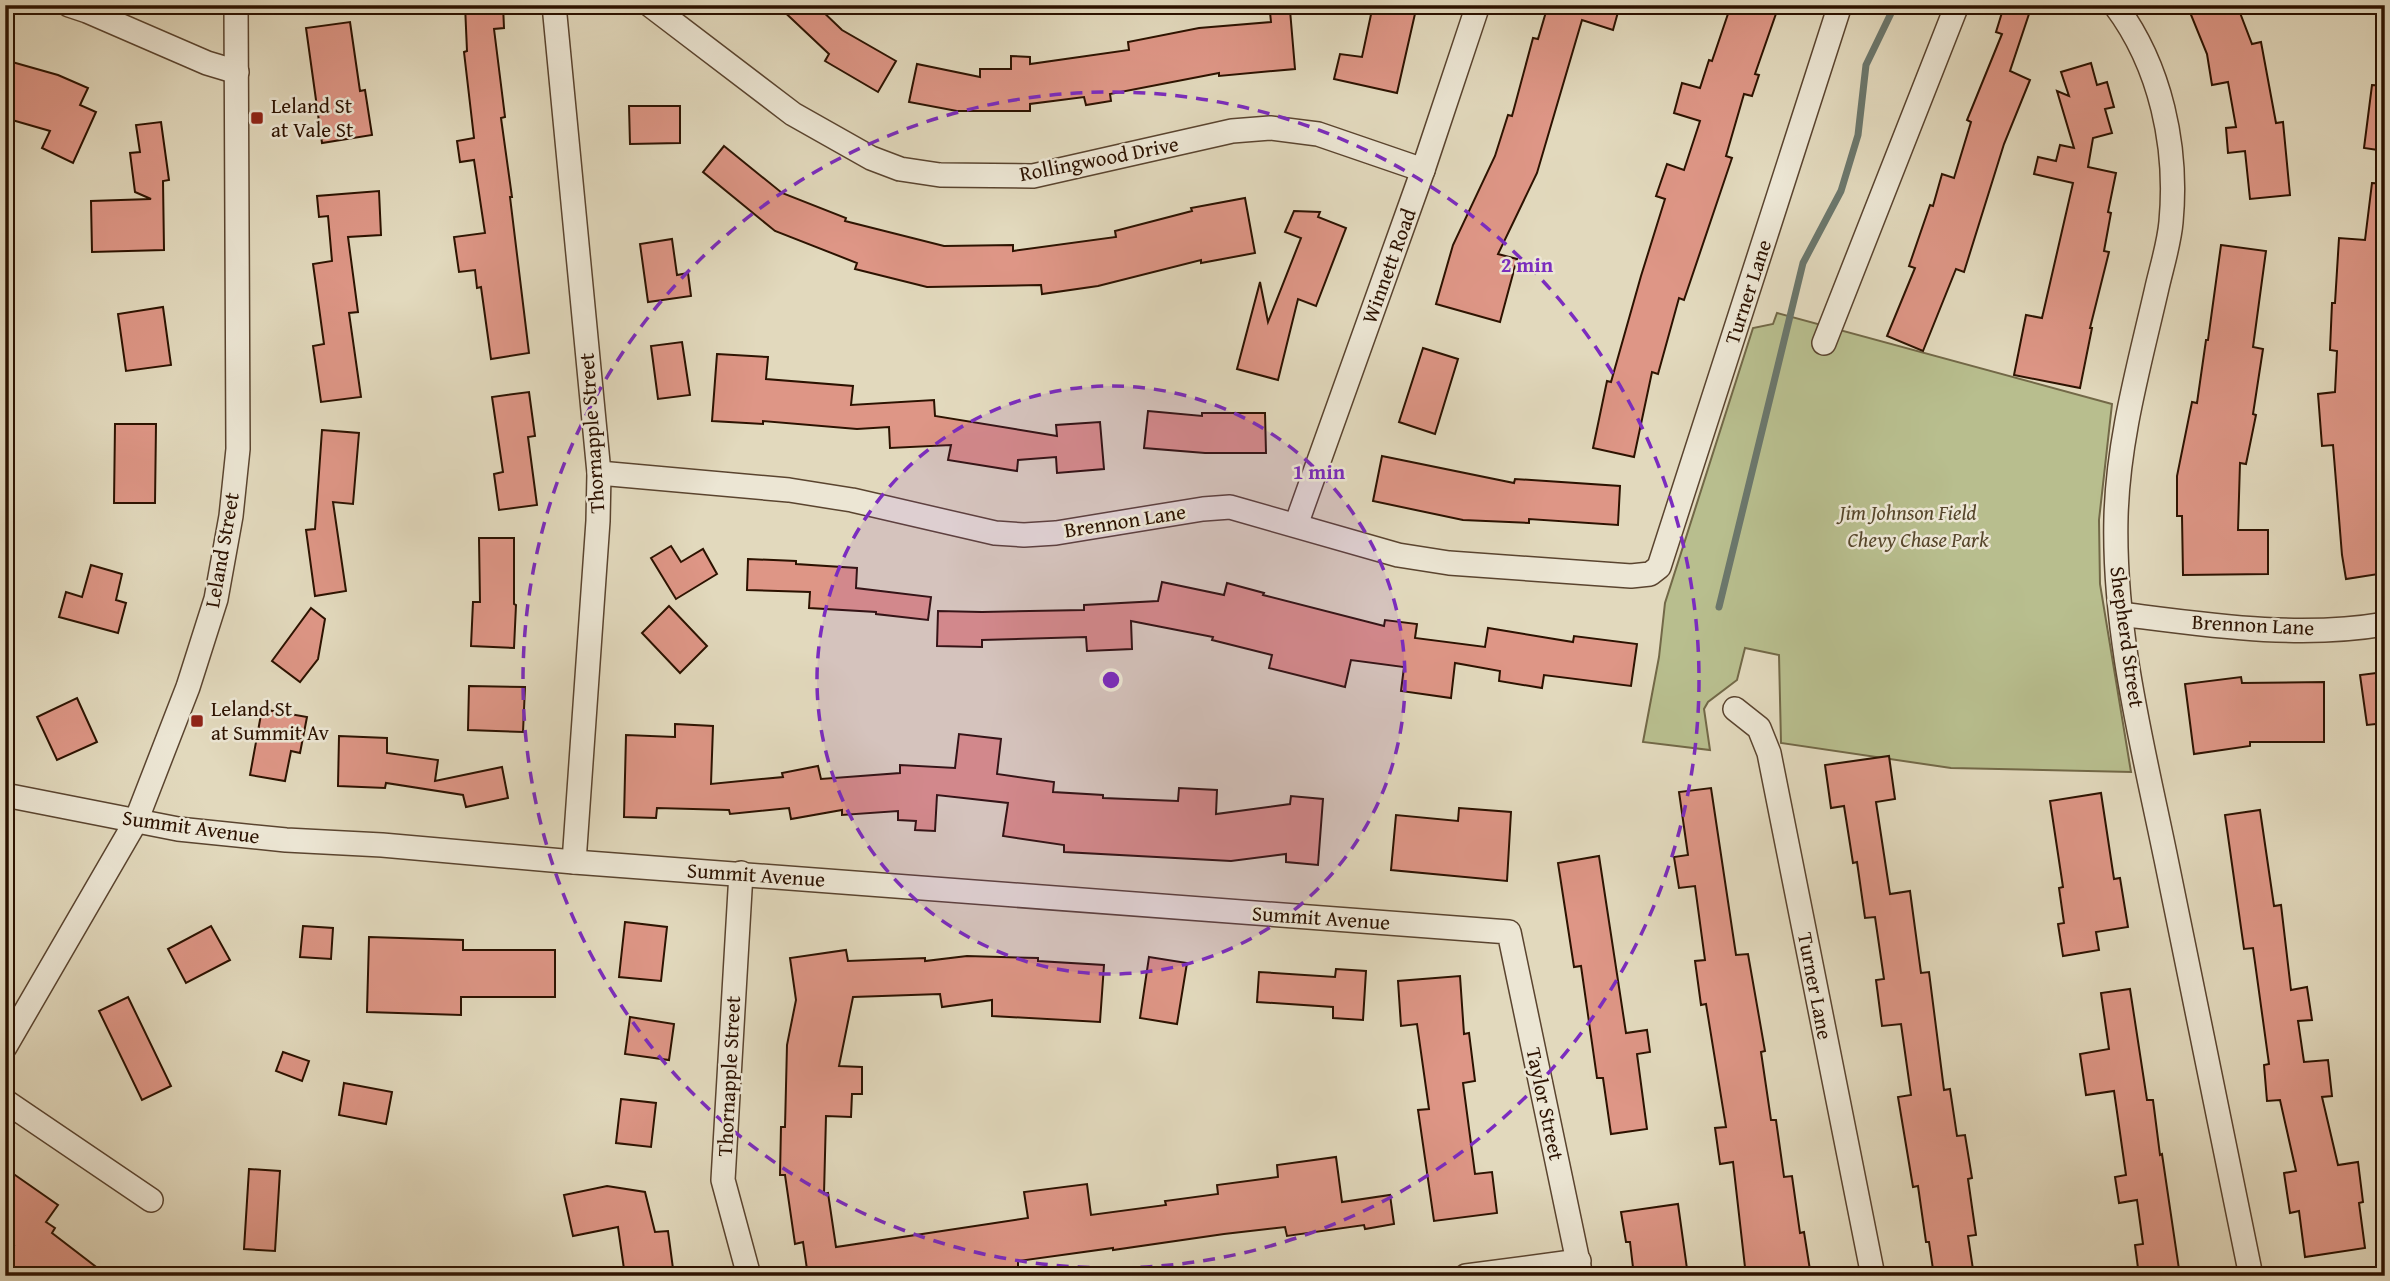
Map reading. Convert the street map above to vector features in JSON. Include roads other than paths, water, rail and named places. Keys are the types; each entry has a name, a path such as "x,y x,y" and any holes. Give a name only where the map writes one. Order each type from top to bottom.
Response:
{"street":[{"path":"69,5 237,72"},
{"name":"Leland Street","path":"5,1047 136,821 196,662 216,599 231,516 238,436 236,5"},
{"name":"Thornapple Street","path":"554,5 599,473 574,862"},
{"name":"Rollingwood Drive","path":"650,5 793,114 871,158 900,169 940,175 1033,176 1231,131 1270,128 1318,134 1423,170"},
{"name":"Winnett Road","path":"1296,525 1423,170 1478,5"},
{"name":"Turner Lane","path":"1650,574 1659,567 1840,5"},
{"path":"1825,343 1957,5"},
{"name":"Shepherd Street","path":"2115,5 2151,69 2164,109 2173,184 2171,225 2121,449 2116,531 2116,566 2121,614 2127,661 2151,787 2250,1276"},
{"name":"Brennon Lane","path":"599,473 789,490 852,500 995,533 1024,535 1056,533 1230,507 1398,555 1449,563 1630,576 1650,574"},
{"name":"Brennon Lane","path":"2121,614 2239,628 2296,630 2385,624"},
{"name":"Turner Lane","path":"1734,709 1759,727 1769,753 1873,1276"},
{"name":"Summit Avenue","path":"5,795 178,829 285,840 382,845 574,862 1509,932"},
{"name":"Thornapple Street","path":"741,873 723,1180 749,1276"},
{"name":"Taylor Street","path":"1509,932 1580,1268"},
{"path":"5,1101 151,1200"},
{"path":"1466,1276 1580,1268"}],"waterway":[{"path":"1719,607 1803,263 1841,191 1858,135 1866,65 1895,5"}],"place":[{"name":"Leland St at Vale St","path":"257,118"},
{"name":"Leland St at Summit Av","path":"197,721"}],"park label":[{"name":"Jim Johnson Field","path":"1908,513"},
{"name":"Chevy Chase Park","path":"1918,540"}]}
